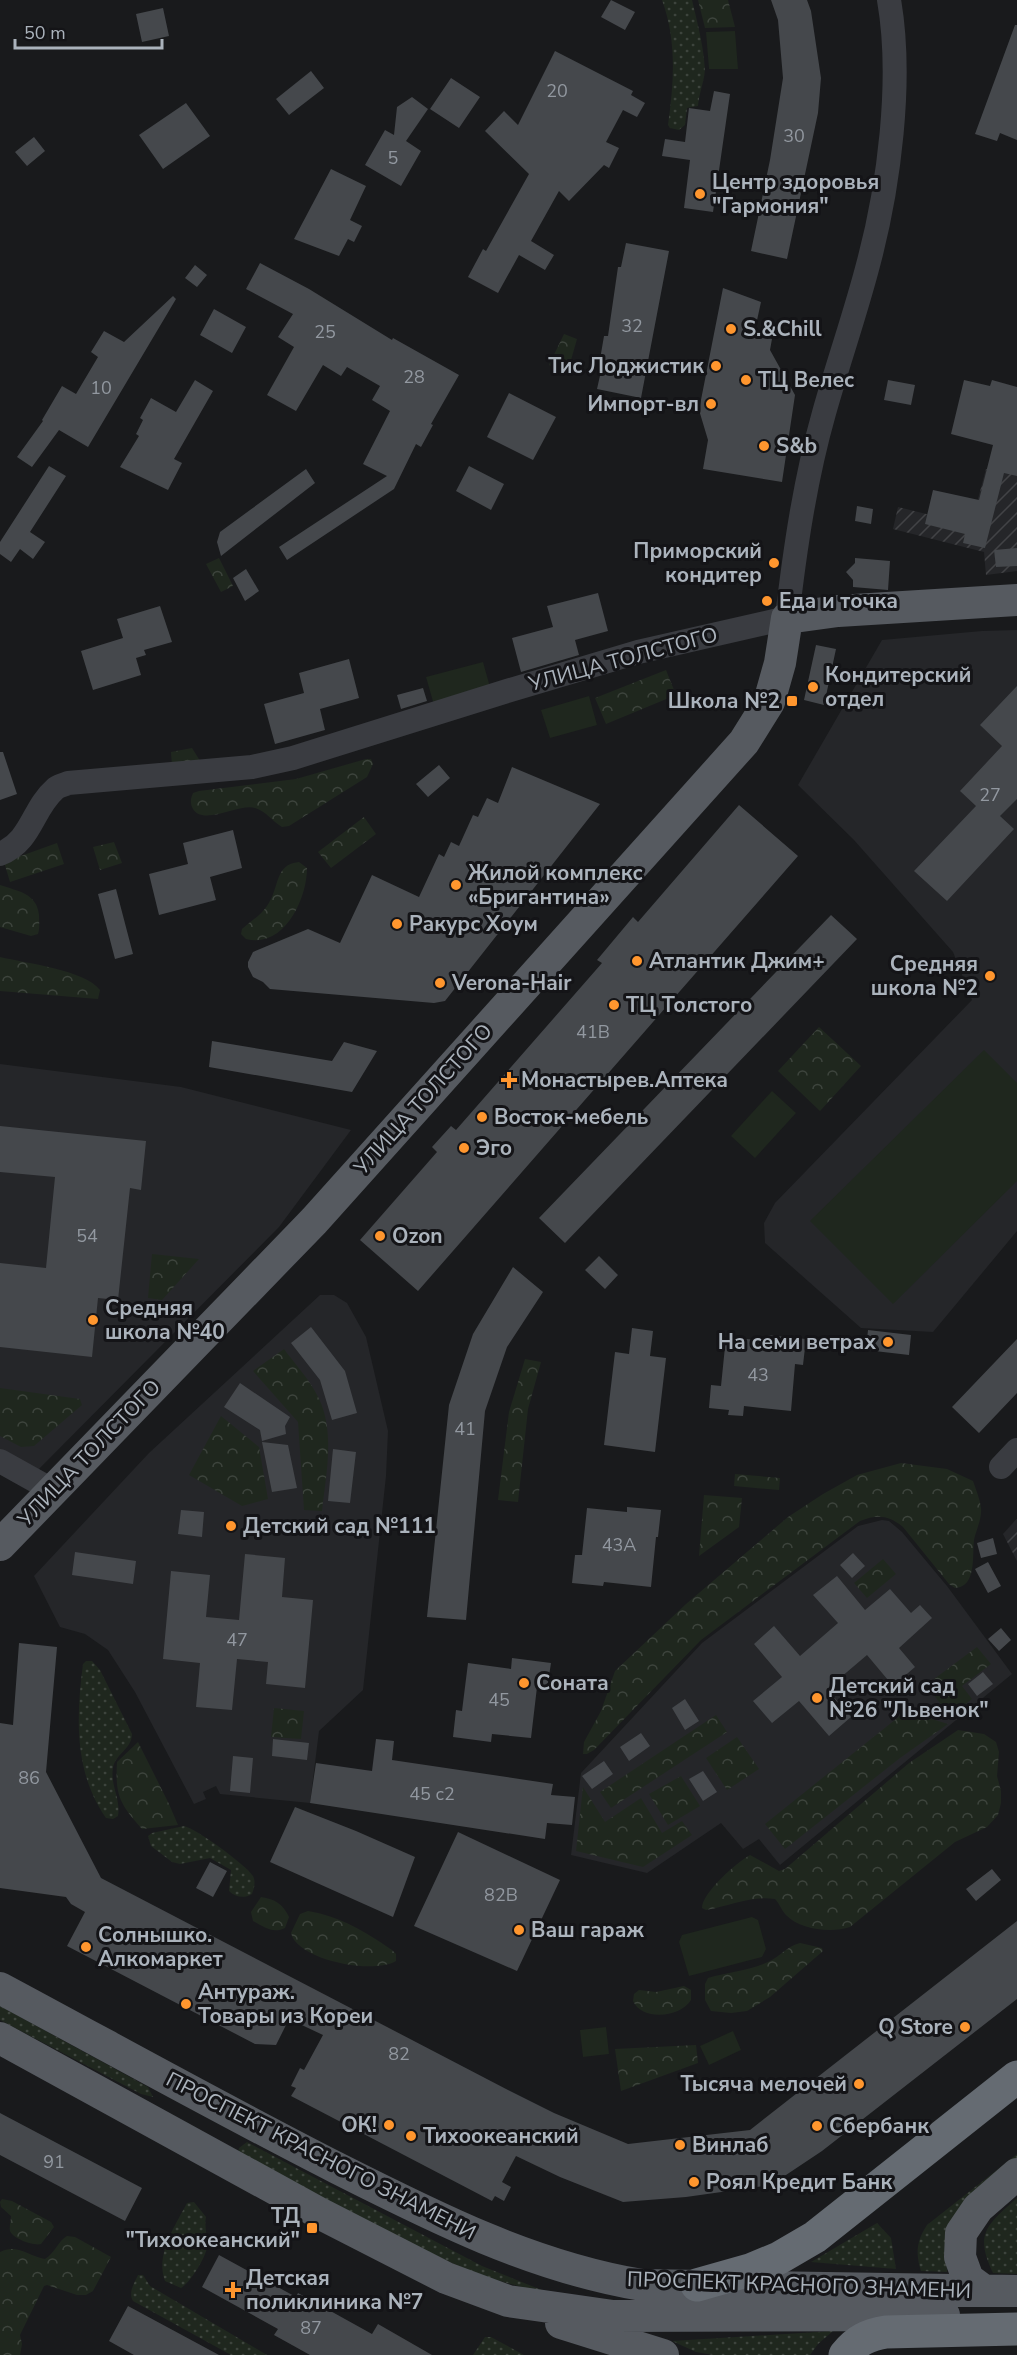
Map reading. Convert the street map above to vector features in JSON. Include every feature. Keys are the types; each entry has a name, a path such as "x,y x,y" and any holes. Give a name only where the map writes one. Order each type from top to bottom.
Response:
{"highway":[{"path":"697,2285 750,2270 779,2258 815,2237 1017,2077"},
{"path":"845,2355 857,2342 868,2335 1007,2308"}],"main road":[{"path":"788,618 838,611 1017,600"},
{"name":"УЛИЦА ТОЛСТОГО","path":"0,1545 314,1221 744,742 769,702 780,663 788,618"},
{"name":"ПРОСПЕКТ КРАСНОГО ЗНАМЕНИ","path":"0,1988 190,2091 420,2210 496,2243 573,2270 642,2285 697,2285 1007,2308"},
{"name":"ПРОСПЕКТ КРАСНОГО ЗНАМЕНИ","path":"0,2038 319,2213 446,2278 508,2301 613,2316 1007,2308"},
{"path":"167,2129 169,2115 176,2102 190,2091"},
{"path":"1007,2308 968,2278 960,2257 961,2233 978,2208 1017,2174"},
{"path":"508,2301 546,2318 663,2355"}],"street":[{"name":"УЛИЦА ТОЛСТОГО","path":"0,854 14,847 56,788 68,783 252,767 293,758 507,690 638,652 788,618 801,510 824,415 868,264 886,175 893,100 893,32 889,0"},
{"path":"0,1461 52,1490"}],"shaded area":[{"path":"1017,407 1017,571 986,575 984,552 893,529 898,507 971,525 986,469 1000,471"},
{"name":"Средняя школа №2","path":"1017,630 1017,1231 933,1332 861,1328 765,1243 764,1223 775,1203 972,1000 953,952 854,840 798,785 882,640"},
{"name":"Средняя школа №40","path":"0,1064 181,1087 351,1130 279,1227 34,1474 0,1457"},
{"name":"Детский сад №111","path":"320,1295 334,1295 347,1303 366,1337 388,1431 386,1476 363,1690 319,1731 310,1803 220,1794 216,1786 203,1792 206,1799 194,1804 135,1692 108,1650 85,1634 60,1627 34,1576 149,1453"},
{"path":"1017,1519 1017,1561 1003,1534"},
{"name":"Детский сад №26 \"Львенок\"","path":"882,1520 889,1521 902,1532 947,1586 1012,1674 780,1865 759,1839 743,1849 721,1823 647,1873 571,1855 581,1773 702,1643 858,1526"}],"green space":[{"path":"662,0 692,0 703,51 705,70 698,106 687,108 685,125 679,130 670,128 668,125 673,62 670,31"},
{"path":"698,0 728,0 735,27 705,28"},
{"path":"735,31 738,69 709,69 706,32"},
{"path":"564,334 577,339 567,374 549,365"},
{"path":"219,558 233,586 221,592 206,564"},
{"path":"483,662 490,687 434,705 426,677"},
{"path":"666,670 676,695 606,724 595,698"},
{"path":"589,696 597,725 550,738 541,710"},
{"path":"192,748 202,764 172,766 171,752"},
{"path":"371,759 373,764 367,777 289,826 282,827 255,808 248,807 203,815 197,813 191,805 193,793 199,791 296,779"},
{"path":"364,817 376,834 331,868 318,852"},
{"path":"114,842 122,863 100,870 93,847"},
{"path":"57,843 64,864 10,882 4,862"},
{"path":"299,862 307,868 306,880 298,907 291,919 272,936 260,940 246,939 241,934 242,929 267,906 281,872 285,867"},
{"path":"0,885 25,894 34,902 39,915 38,934 31,936 0,927"},
{"path":"0,957 54,968 82,977 100,990 98,999 0,991"},
{"path":"819,1027 861,1066 820,1111 778,1071"},
{"path":"984,1050 1017,1083 1017,1181 893,1304 810,1221"},
{"path":"772,1091 796,1113 755,1158 731,1136"},
{"path":"152,1254 199,1259 162,1300 148,1298"},
{"path":"284,1349 314,1389 323,1408 328,1452 322,1511 304,1510 298,1422 253,1371"},
{"path":"525,1359 541,1362 528,1409 518,1502 498,1500 509,1412"},
{"path":"0,1388 80,1399 82,1405 34,1446 21,1447 0,1436"},
{"path":"221,1416 259,1447 268,1499 242,1506 189,1475"},
{"path":"901,1463 947,1469 973,1481 981,1512 974,1540 972,1569 967,1582 955,1588 949,1584 903,1527 893,1520 872,1517 860,1521 701,1640 594,1750 583,1754 584,1742 601,1711 615,1671 686,1604 788,1517 823,1494 857,1475"},
{"path":"735,1474 780,1478 779,1490 734,1486"},
{"path":"704,1495 742,1498 739,1527 699,1556"},
{"path":"883,1559 896,1574 867,1598 854,1583"},
{"path":"977,1647 991,1664 962,1686 972,1699 950,1716 926,1685"},
{"path":"86,1661 92,1661 100,1670 132,1734 129,1744 114,1763 112,1774 119,1810 118,1816 113,1819 106,1818 96,1800 83,1763 79,1704 83,1664"},
{"path":"274,1708 304,1711 301,1739 271,1737"},
{"path":"906,1711 948,1724 900,1758 785,1849 765,1824"},
{"path":"716,1715 727,1732 611,1808 600,1792"},
{"path":"958,1730 984,1734 996,1742 999,1752 997,1776 1001,1791 998,1815 987,1827 955,1842 850,1927 826,1930 799,1924 786,1915 775,1899 758,1898 706,1910 702,1908 703,1902 713,1887 744,1859 750,1855 779,1871 785,1869 909,1763"},
{"path":"737,1737 759,1769 727,1790 706,1758"},
{"path":"138,1742 178,1825 142,1829 124,1806 118,1792 117,1762"},
{"path":"681,1776 700,1806 668,1825 649,1794"},
{"path":"583,1787 605,1822 641,1798 662,1833 682,1821 692,1835 643,1867 576,1851"},
{"path":"184,1826 210,1840 249,1871 254,1881 252,1894 243,1897 231,1893 229,1891 231,1870 210,1858 180,1864 172,1862 151,1846 148,1836 152,1833"},
{"path":"261,1897 281,1905 289,1917 285,1928 273,1930 253,1921 251,1912"},
{"path":"308,1911 332,1917 362,1931 392,1950 396,1954 396,1961 385,1965 354,1965 337,1962 307,1951 296,1943 291,1933 300,1914"},
{"path":"752,1917 758,1920 766,1949 762,1957 689,1976 679,1942 682,1935"},
{"path":"800,1943 822,1948 823,1951 770,1997 747,2011 731,2013 711,2011 705,2000 705,1984 708,1978 761,1965"},
{"path":"684,1986 691,1990 691,2000 679,2011 670,2014 644,2012 633,2001 634,1994 639,1990 656,1992"},
{"path":"0,2006 148,2087 153,2097 141,2094 0,2020"},
{"path":"606,2027 609,2054 583,2057 580,2030"},
{"path":"733,2031 741,2050 709,2065 700,2046"},
{"path":"696,2045 698,2063 621,2091 615,2049"},
{"path":"247,2142 482,2266 559,2297 478,2275 362,2221 238,2154 239,2148"},
{"path":"1017,2154 1017,2164 948,2258 947,2272 921,2271 918,2247 927,2225"},
{"path":"1017,2198 1017,2274 993,2273 987,2259 984,2239 991,2223"},
{"path":"2,2199 12,2201 51,2222 54,2227 41,2244 24,2241 12,2234 10,2231 11,2216 1,2207"},
{"path":"194,2202 206,2217 207,2247 197,2269 181,2288 165,2281 164,2251 187,2203"},
{"path":"877,2223 891,2238 896,2269 811,2262"},
{"path":"67,2236 75,2237 111,2257 93,2291 86,2295 77,2295 44,2286 20,2335 22,2344 20,2355 0,2355 0,2252 17,2249 45,2259"},
{"path":"138,2275 143,2275 150,2286 267,2355 231,2355 133,2301 131,2291"},
{"path":"833,2331 818,2344 810,2355 713,2355 696,2352 672,2341"},
{"path":"485,2337 491,2337 524,2355 473,2355"}],"building":[{"path":"611,0 635,12 625,30 601,17"},
{"path":"771,0 807,0 811,11 821,78 818,113 787,259 751,251 770,160 783,78 778,20"},
{"path":"163,8 169,36 142,42 136,14"},
{"path":"1015,25 1017,25 1017,140 1000,133 997,141 975,134"},
{"path":"555,51 633,91 631,95 645,103 637,117 623,110 606,142 619,148 609,168 604,165 569,201 559,191 531,241 554,255 545,270 519,255 498,293 468,277 483,249 486,251 529,174 485,131 504,111 518,125"},
{"path":"311,71 324,88 289,115 276,99"},
{"path":"451,78 480,97 459,128 430,109"},
{"path":"714,91 730,94 713,212 684,208 690,160 662,156 665,139 685,142 689,108 710,111"},
{"path":"412,97 428,109 406,141 421,151 401,186 365,165 385,130 394,135 397,107"},
{"path":"186,103 210,136 163,169 139,135"},
{"path":"34,137 45,151 27,166 15,152"},
{"path":"331,169 366,186 350,220 362,226 354,242 348,239 339,256 294,239"},
{"path":"626,243 669,251 641,398 597,389 604,336 608,336 618,267 621,267"},
{"path":"260,263 309,289 392,340 393,338 459,375 431,424 433,425 421,447 416,444 394,489 287,560 279,547 387,476 363,464 390,411 372,400 380,386 347,367 341,376 323,365 296,411 267,395 294,347 278,337 293,314 246,289"},
{"path":"195,265 207,275 197,287 185,278"},
{"name":"ТЦ Велес","path":"723,288 761,302 754,334 772,339 770,350 795,395 782,482 703,469 708,440 699,410"},
{"path":"173,296 176,299 88,447 59,430 32,467 17,457 43,421 62,386 76,394 98,357 91,352 104,331 124,342"},
{"path":"214,309 246,327 232,353 200,335"},
{"path":"195,380 213,391 174,459 182,463 168,490 120,467 139,436 136,434 143,420 140,418 151,398 176,412"},
{"path":"888,380 915,385 911,405 884,400"},
{"path":"964,380 990,386 992,380 1017,387 1017,476 1004,473 985,548 963,543 965,534 925,524 933,490 979,500 993,445 951,434"},
{"path":"509,393 556,417 533,460 487,437"},
{"path":"49,466 66,476 30,532 45,542 33,559 20,549 11,562 0,554 0,542"},
{"path":"469,466 504,484 491,510 456,491"},
{"path":"306,469 315,483 221,556 217,542 220,532"},
{"path":"857,506 873,509 871,524 855,521"},
{"path":"1017,548 1017,566 996,567 994,550"},
{"path":"855,558 890,561 888,590 853,587 853,580 846,572 855,563"},
{"path":"246,569 259,591 245,601 233,578"},
{"path":"598,593 608,631 575,640 579,655 521,672 512,638 553,627 547,606"},
{"path":"160,606 172,642 144,650 146,655 136,658 141,675 93,690 81,651 123,638 117,619"},
{"path":"816,645 836,649 824,705 804,700"},
{"path":"349,659 359,698 320,709 325,730 275,744 264,704 304,693 299,673"},
{"path":"1017,686 1017,799 1000,816 1014,829 947,901 914,871 976,806 960,791 1002,746 980,725"},
{"path":"423,688 427,701 401,709 397,695"},
{"path":"0,752 3,752 17,794 0,800"},
{"path":"439,765 450,778 428,797 416,784"},
{"path":"512,767 600,804 445,1001 434,1003 270,989 253,977 248,962 253,952 308,929 340,943 372,875 419,897 439,854 444,857 451,842 459,846 473,815 478,817 487,798 498,803"},
{"path":"739,805 798,856 418,1291 360,1240 437,1152 432,1147 451,1126 456,1130 602,963 597,960 633,917 638,922"},
{"path":"233,830 242,868 210,877 216,900 159,915 149,874 188,864 183,843"},
{"path":"116,889 133,954 115,959 98,894"},
{"path":"831,915 857,939 565,1243 539,1218"},
{"path":"212,1041 332,1061 344,1042 377,1051 352,1092 209,1067"},
{"path":"0,1126 146,1141 141,1190 130,1188 118,1300 98,1298 92,1357 0,1347 0,1263 46,1268 55,1177 0,1172"},
{"path":"599,1256 618,1275 605,1289 585,1270"},
{"path":"513,1267 543,1292 507,1347 485,1411 466,1620 427,1617 449,1405 473,1334"},
{"path":"311,1327 345,1371 357,1413 332,1420 320,1380 291,1343"},
{"path":"632,1328 653,1331 650,1356 666,1358 655,1452 604,1445 615,1352 629,1354"},
{"name":"На семи ветрах","path":"868,1330 911,1335 909,1355 866,1350"},
{"path":"767,1335 806,1339 803,1365 795,1364 791,1411 744,1406 743,1416 728,1415 729,1410 709,1408 711,1385 721,1386 726,1337 767,1341"},
{"path":"1017,1339 1017,1393 979,1433 952,1407"},
{"path":"240,1383 290,1417 285,1426 286,1434 262,1441 260,1430 224,1407"},
{"path":"262,1442 288,1445 297,1488 272,1492"},
{"path":"333,1449 356,1452 350,1503 328,1501"},
{"path":"627,1507 661,1510 651,1587 604,1582 603,1586 572,1583 575,1555 582,1555 587,1508 627,1512"},
{"path":"181,1510 204,1512 202,1537 178,1534"},
{"path":"993,1538 997,1554 981,1558 977,1543"},
{"path":"75,1552 136,1561 133,1584 72,1575"},
{"path":"853,1553 865,1566 852,1578 840,1565"},
{"path":"245,1554 285,1558 282,1597 313,1600 305,1688 266,1684 268,1662 237,1659 232,1710 196,1707 200,1663 163,1659 171,1571 210,1575 206,1617 239,1620"},
{"path":"988,1562 1001,1586 988,1593 975,1569"},
{"path":"837,1576 865,1610 890,1589 911,1613 920,1605 932,1618 899,1648 915,1667 893,1686 867,1655 827,1689 851,1717 829,1736 799,1701 772,1723 753,1701 782,1677 754,1644 774,1626 800,1656 838,1623 813,1595"},
{"path":"1001,1628 1011,1640 999,1651 988,1639"},
{"path":"19,1643 57,1647 46,1772 101,1878 508,2090 554,2113 628,2144 750,2130 1017,1921 1017,1999 822,2151 771,2185 686,2197 623,2202 560,2177 516,2156 502,2182 511,2187 504,2201 495,2196 492,2201 291,2096 296,2088 291,2086 300,2068 304,2070 323,2035 289,2019 276,2045 255,2044 67,1946 85,1912 71,1904 66,1897 0,1888 0,1723 13,1725"},
{"path":"512,1658 551,1663 547,1689 537,1687 531,1738 492,1734 491,1742 453,1737 456,1710 462,1711 468,1663 511,1669"},
{"path":"983,1672 993,1684 977,1696 968,1684"},
{"path":"685,1699 699,1721 685,1730 672,1708"},
{"path":"641,1733 650,1746 629,1761 620,1747"},
{"path":"273,1739 309,1743 307,1760 272,1756"},
{"path":"376,1739 394,1741 392,1760 553,1784 551,1795 575,1797 572,1825 547,1823 545,1839 310,1803 316,1763 372,1771"},
{"path":"233,1756 253,1758 250,1793 230,1791"},
{"path":"604,1761 613,1774 592,1789 582,1776"},
{"path":"703,1771 717,1792 703,1801 689,1779"},
{"path":"295,1807 415,1857 393,1917 270,1862"},
{"path":"458,1832 560,1880 517,1971 414,1926"},
{"path":"210,1862 227,1871 213,1897 196,1888"},
{"path":"992,1869 1001,1880 976,1901 966,1889"},
{"path":"0,2113 142,2188 125,2221 0,2155"},
{"path":"219,2255 296,2297 298,2293 372,2334 378,2324 432,2355 310,2355 274,2335 278,2329 202,2287"},
{"path":"128,2306 219,2355 134,2355 109,2341"}],"place":[{"name":"Центр здоровья \"Гармония\"","path":"700,194"},
{"name":"S.&Chill","path":"731,329"},
{"name":"Тис Лоджистик","path":"716,366"},
{"name":"ТЦ Велес","path":"746,380"},
{"name":"Импорт-вл","path":"711,404"},
{"name":"S&b","path":"764,446"},
{"name":"Приморский кондитер","path":"774,563"},
{"name":"Еда и точка","path":"767,601"},
{"name":"Кондитерский отдел","path":"813,687"},
{"name":"Школа №2","path":"792,701"},
{"name":"Жилой комплекс «Бригантина»","path":"456,885"},
{"name":"Ракурс Хоум","path":"397,924"},
{"name":"Атлантик Джим+","path":"637,961"},
{"name":"Средняя школа №2","path":"990,976"},
{"name":"Verona-Hair","path":"440,983"},
{"name":"ТЦ Толстого","path":"614,1005"},
{"name":"Монастырев.Аптека","path":"509,1080"},
{"name":"Восток-мебель","path":"482,1117"},
{"name":"Эго","path":"464,1148"},
{"name":"Ozon","path":"380,1236"},
{"name":"Средняя школа №40","path":"93,1320"},
{"name":"На семи ветрах","path":"888,1342"},
{"name":"Детский сад №111","path":"231,1526"},
{"name":"Соната","path":"524,1683"},
{"name":"Детский сад №26 \"Львенок\"","path":"817,1698"},
{"name":"Ваш гараж","path":"519,1930"},
{"name":"Солнышко. Алкомаркет","path":"86,1947"},
{"name":"Антураж. Товары из Кореи","path":"186,2004"},
{"name":"Q Store","path":"965,2027"},
{"name":"Тысяча мелочей","path":"859,2084"},
{"name":"ОК!","path":"389,2125"},
{"name":"Сбербанк","path":"817,2126"},
{"name":"Тихоокеанский","path":"411,2136"},
{"name":"Винлаб","path":"680,2145"},
{"name":"Роял Кредит Банк","path":"694,2182"},
{"name":"ТД \"Тихоокеанский\"","path":"312,2228"},
{"name":"Детская поликлиника №7","path":"233,2290"}]}
